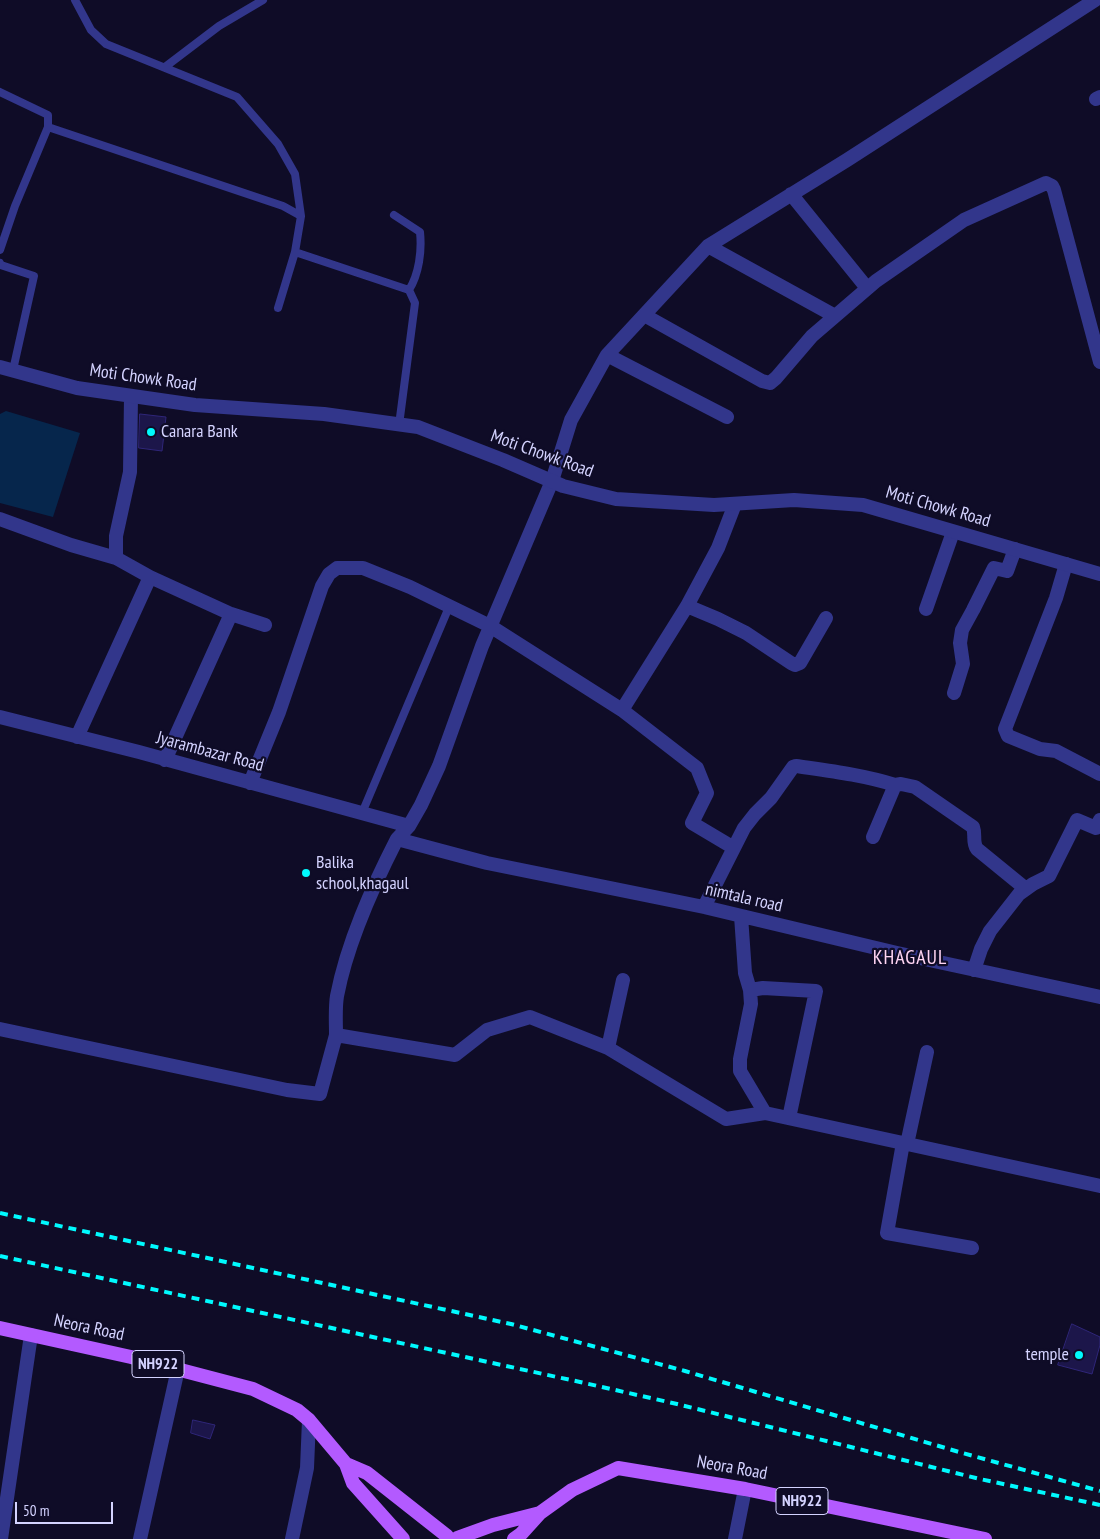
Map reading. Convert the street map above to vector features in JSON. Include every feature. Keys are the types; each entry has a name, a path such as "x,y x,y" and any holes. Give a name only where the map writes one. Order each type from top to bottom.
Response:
{"main road":[{"name":"Neora Road","path":"0,1328 131,1357 254,1389 297,1410 309,1420 346,1464"},
{"path":"346,1464 367,1473 450,1538 540,1513"},
{"path":"346,1464 352,1483 403,1539"},
{"name":"Neora Road","path":"540,1513 572,1490 618,1468 746,1489 951,1536 985,1539"},
{"path":"514,1539 540,1513"}],"street":[{"path":"0,1029 287,1090 320,1094 336,1034 337,997 353,939 381,870 397,839 409,826 421,805 439,766 490,626 552,481 571,420 607,355 708,246 1095,0"},
{"path":"644,316 762,381 770,383 812,336 867,288 964,220 1046,183 1052,186 1054,190 1100,362"},
{"path":"791,194 867,288"},
{"path":"708,246 834,316"},
{"path":"607,355 727,417"},
{"name":"Moti Chowk Road","path":"7,369 76,388 131,396 195,405 324,414 418,427 563,486 616,499 714,505 794,500 863,505 1100,574"},
{"path":"116,558 116,536 130,472 131,396"},
{"path":"622,710 688,606 718,548 735,504"},
{"path":"0,519 71,545 116,558 150,577 232,614 265,625"},
{"path":"926,608 953,532"},
{"path":"954,693 964,664 960,644 962,630 994,568 1008,571 1015,549"},
{"path":"1066,564 1056,598 1005,733 1040,749 1056,751 1100,774"},
{"path":"250,783 278,712 322,586 329,574 337,568 363,568 410,587 490,626 622,710 697,768 707,793 692,823 734,848"},
{"path":"78,737 150,577"},
{"path":"688,606 746,633 795,665 800,663 826,618"},
{"path":"165,760 232,614"},
{"name":"Jyarambazar Road","path":"0,717 409,826"},
{"path":"704,907 744,828 771,798 793,767 796,766 847,773 895,785 901,784 915,787 973,827 975,832 974,846 1026,889"},
{"path":"873,837 895,785"},
{"path":"974,970 990,931 1019,894 1049,876 1077,820 1096,828 1100,820"},
{"name":"nimtala road","path":"397,839 487,863 704,907 974,970 1100,997"},
{"path":"741,916 745,973 750,990 751,1004 740,1059 740,1071 766,1113"},
{"path":"608,1048 623,980"},
{"path":"750,990 763,988 816,991 789,1118"},
{"path":"336,1034 455,1055 487,1030 530,1017 608,1048 726,1119 766,1113 1100,1186"},
{"path":"927,1052 905,1144 887,1233 972,1248"},
{"path":"1,1539 31,1335"},
{"path":"140,1539 178,1369"},
{"path":"292,1539 307,1468 309,1420"},
{"path":"735,1539 746,1489"}],"lane":[{"path":"75,0 86,23 97,37 106,44 237,97 278,144 295,174 301,216 295,252 278,308"},
{"path":"165,67 219,26 263,0"},
{"path":"0,92 48,115 48,127 15,206 0,250"},
{"path":"48,127 283,206 301,216"},
{"path":"394,215 420,232 421,244 415,280 409,290"},
{"path":"295,252 409,290"},
{"path":"0,263 1,266 34,276 7,369"},
{"path":"399,425 414,303 409,290"},
{"path":"362,813 449,607"}],"water":[{"path":"6,411 80,433 53,517 0,503 0,414"}],"building":[{"name":"Canara Bank","path":"140,414 166,417 162,451 139,448"},
{"name":"temple","path":"1072,1324 1100,1337 1100,1345 1092,1374 1058,1365"},
{"path":"193,1420 215,1425 210,1439 191,1433"}],"railway":[{"path":"0,1213 511,1324 685,1371 959,1452 1100,1491"},
{"path":"0,1256 580,1382 980,1479 1100,1505"}],"place":[{"name":"Canara Bank","path":"151,432"},
{"name":"Balika school,khagaul","path":"306,873"},
{"name":"temple","path":"1079,1355"}],"district":[{"name":"KHAGAUL","path":"910,958"}]}
